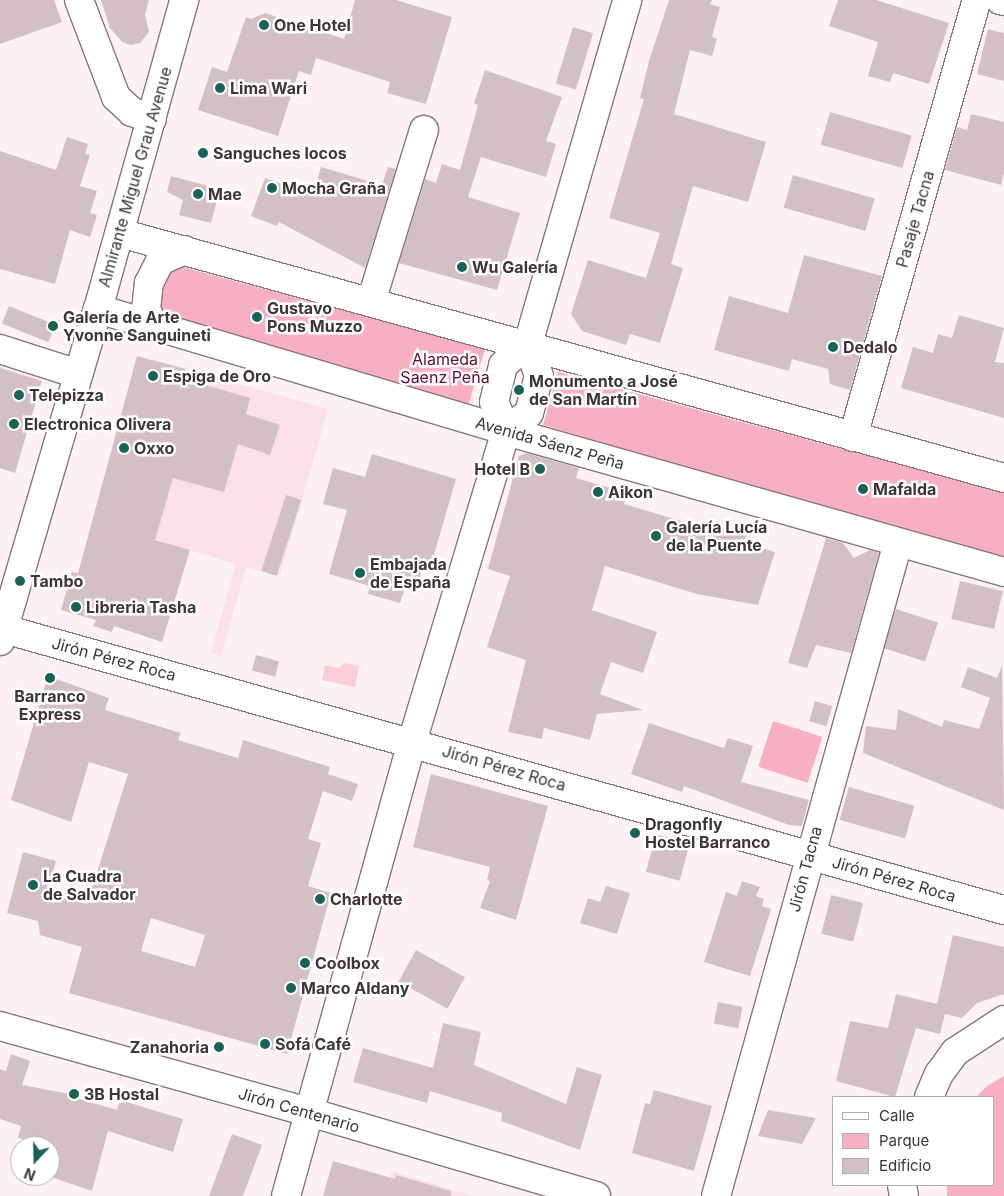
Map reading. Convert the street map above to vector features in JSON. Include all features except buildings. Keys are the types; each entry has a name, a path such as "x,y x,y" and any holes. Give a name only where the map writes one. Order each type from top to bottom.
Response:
{"street":[{"path":"79,0 116,97 132,112 152,118"},
{"name":"Almirante Miguel Grau Avenue","path":"2,635 120,233 184,0"},
{"path":"506,431 494,402 503,365 528,344 627,0"},
{"name":"Pasaje Tacna","path":"853,437 977,0"},
{"path":"1000,0 1004,1"},
{"path":"371,302 424,130"},
{"path":"120,233 528,344 1004,478"},
{"path":"163,328 152,321 146,310 149,283 160,261 185,250"},
{"name":"Avenida Sáenz Peña","path":"98,308 506,431 1004,572"},
{"path":"286,1196 412,742 506,431 529,413 539,376 528,344"},
{"path":"0,349 78,374"},
{"name":"Jirón Tacna","path":"716,1196 809,855 898,543"},
{"name":"Jirón Pérez Roca","path":"2,635 412,742 1004,910"},
{"path":"929,1096 938,1074 955,1052 1004,1020"},
{"name":"Jirón Centenario","path":"0,1026 309,1112 596,1196"}],"shaded area":[{"path":"186,369 328,409 280,576 246,567 221,656 211,653 236,564 141,536"},
{"path":"345,663 359,666 355,687 322,680 325,665 339,668"},
{"path":"392,1171 473,1196 384,1196"}],"green space":[{"name":"Alameda Saenz Peña","path":"179,266 485,349 468,406 160,317 153,299 163,274"},
{"path":"558,372 1004,493 1004,564 543,425"},
{"path":"773,721 822,737 808,783 758,767"},
{"path":"1004,1076 1004,1196 947,1196 947,1186 994,1186 994,1096 977,1096 987,1086"}],"place":[{"name":"One Hotel","path":"264,25"},
{"name":"Lima Wari","path":"220,88"},
{"name":"Sanguches locos","path":"203,153"},
{"name":"Mocha Graña","path":"272,188"},
{"name":"Mae","path":"198,194"},
{"name":"Wu Galería","path":"462,267"},
{"name":"Gustavo Pons Muzzo","path":"257,317"},
{"name":"Galería de Arte Yvonne Sanguineti","path":"53,326"},
{"name":"Dedalo","path":"833,347"},
{"name":"Espiga de Oro","path":"153,376"},
{"name":"Monumento a José de San Martín","path":"519,390"},
{"name":"Telepizza","path":"19,395"},
{"name":"Electronica Olivera","path":"14,424"},
{"name":"Oxxo","path":"124,448"},
{"name":"Hotel B","path":"540,469"},
{"name":"Mafalda","path":"863,489"},
{"name":"Aikon","path":"598,492"},
{"name":"Galería Lucía de la Puente","path":"656,536"},
{"name":"Embajada de España","path":"360,573"},
{"name":"Tambo","path":"20,581"},
{"name":"Libreria Tasha","path":"76,607"},
{"name":"Barranco Express","path":"50,678"},
{"name":"Dragonfly Hostel Barranco","path":"635,833"},
{"name":"La Cuadra de Salvador","path":"33,885"},
{"name":"Charlotte","path":"320,899"},
{"name":"Coolbox","path":"305,963"},
{"name":"Marco Aldany","path":"291,988"},
{"name":"Sofá Café","path":"265,1044"},
{"name":"Zanahoria","path":"219,1047"},
{"name":"3B Hostal","path":"74,1094"}]}
